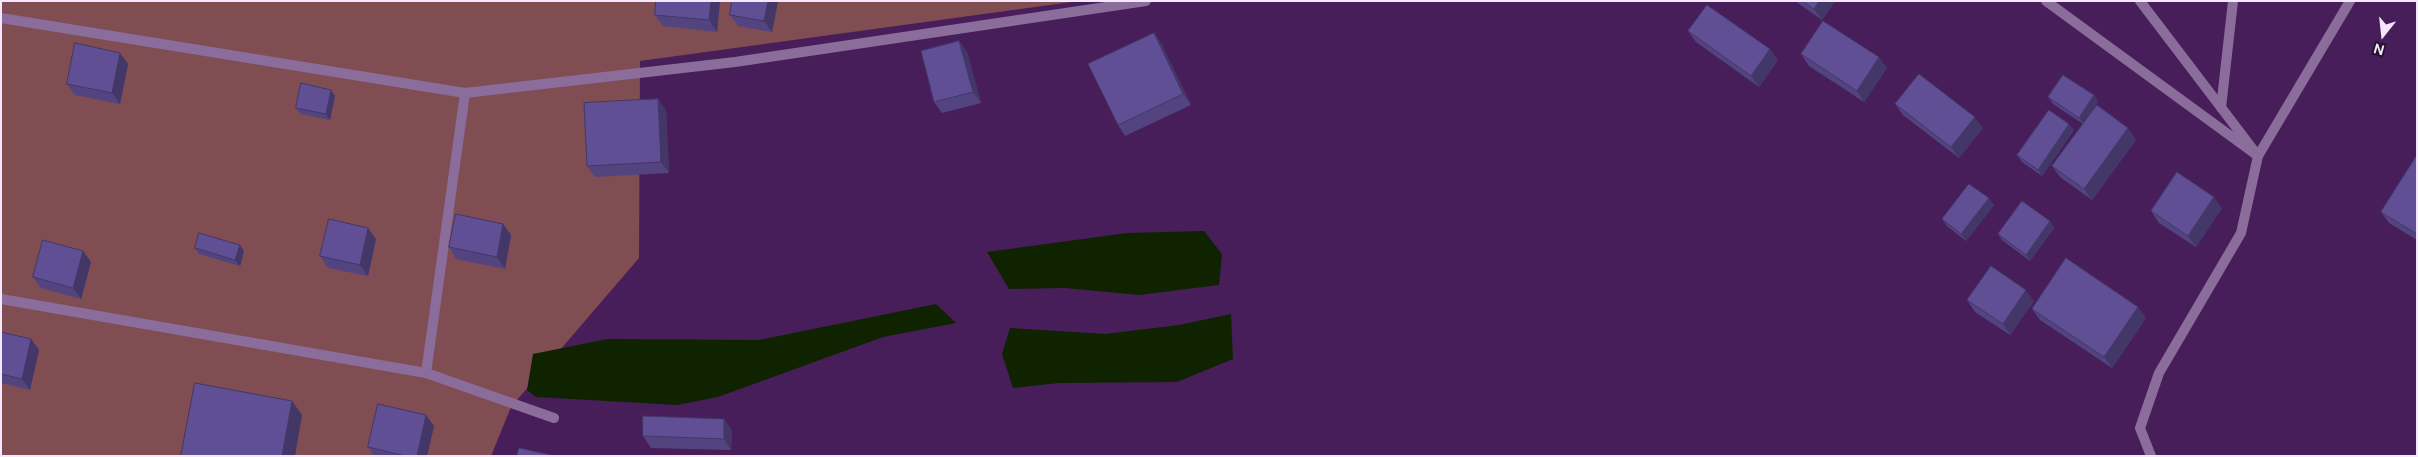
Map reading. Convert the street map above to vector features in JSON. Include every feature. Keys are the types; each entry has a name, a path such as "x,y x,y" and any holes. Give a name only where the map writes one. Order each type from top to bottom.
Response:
{"street":[{"path":"1,18 465,93 735,62 1146,1"},
{"path":"2046,1 2258,156"},
{"path":"2140,1 2258,156"},
{"path":"2221,108 2233,1"},
{"path":"2151,456 2140,428 2159,373 2241,233 2258,156 2350,1"},
{"path":"426,373 465,93"},
{"path":"1,299 426,373 554,418"}],"shaded area":[{"path":"1,1 1079,1 640,61 639,258 511,407 491,456 1,456"},
{"path":"1204,231 1222,254 1219,285 1139,295 1065,288 1009,289 987,252 1127,233"},
{"path":"936,304 956,323 883,337 718,397 677,405 536,397 527,390 533,354 607,339 759,340"},
{"path":"1231,314 1233,359 1177,382 1059,383 1013,388 1002,354 1010,328 1105,334 1179,325"}],"building":[{"path":"656,1 711,1 709,20 655,15"},
{"path":"732,1 768,1 764,21 730,15"},
{"path":"1803,1 1819,1 1814,9"},
{"path":"1707,5 1770,49 1751,76 1688,31"},
{"path":"1823,21 1879,57 1857,91 1801,54"},
{"path":"1154,33 1183,94 1118,125 1088,64"},
{"path":"959,41 973,92 934,102 921,51"},
{"path":"75,43 120,53 112,93 67,84"},
{"path":"1919,74 1975,117 1951,147 1895,104"},
{"path":"2063,75 2094,95 2079,118 2048,97"},
{"path":"301,83 331,90 326,114 296,108"},
{"path":"658,99 661,162 587,166 584,103"},
{"path":"2097,105 2128,128 2084,189 2052,166"},
{"path":"2049,110 2069,124 2038,170 2017,155"},
{"path":"2417,155 2417,234 2381,212"},
{"path":"2177,172 2214,197 2188,236 2151,211"},
{"path":"1969,184 1989,198 1961,234 1942,219"},
{"path":"2022,201 2050,221 2026,255 1998,234"},
{"path":"456,214 503,224 497,257 449,247"},
{"path":"329,219 368,228 360,265 320,256"},
{"path":"199,233 240,245 235,260 195,248"},
{"path":"43,240 83,251 73,288 33,277"},
{"path":"2066,258 2138,307 2104,357 2032,309"},
{"path":"1991,266 2026,290 2003,324 1967,300"},
{"path":"1,332 31,339 22,379 1,374"},
{"path":"195,383 292,401 282,456 181,456"},
{"path":"378,404 426,415 417,456 406,456 368,447"},
{"path":"643,416 724,419 724,439 643,436"},
{"path":"519,448 556,456 517,456"}]}
